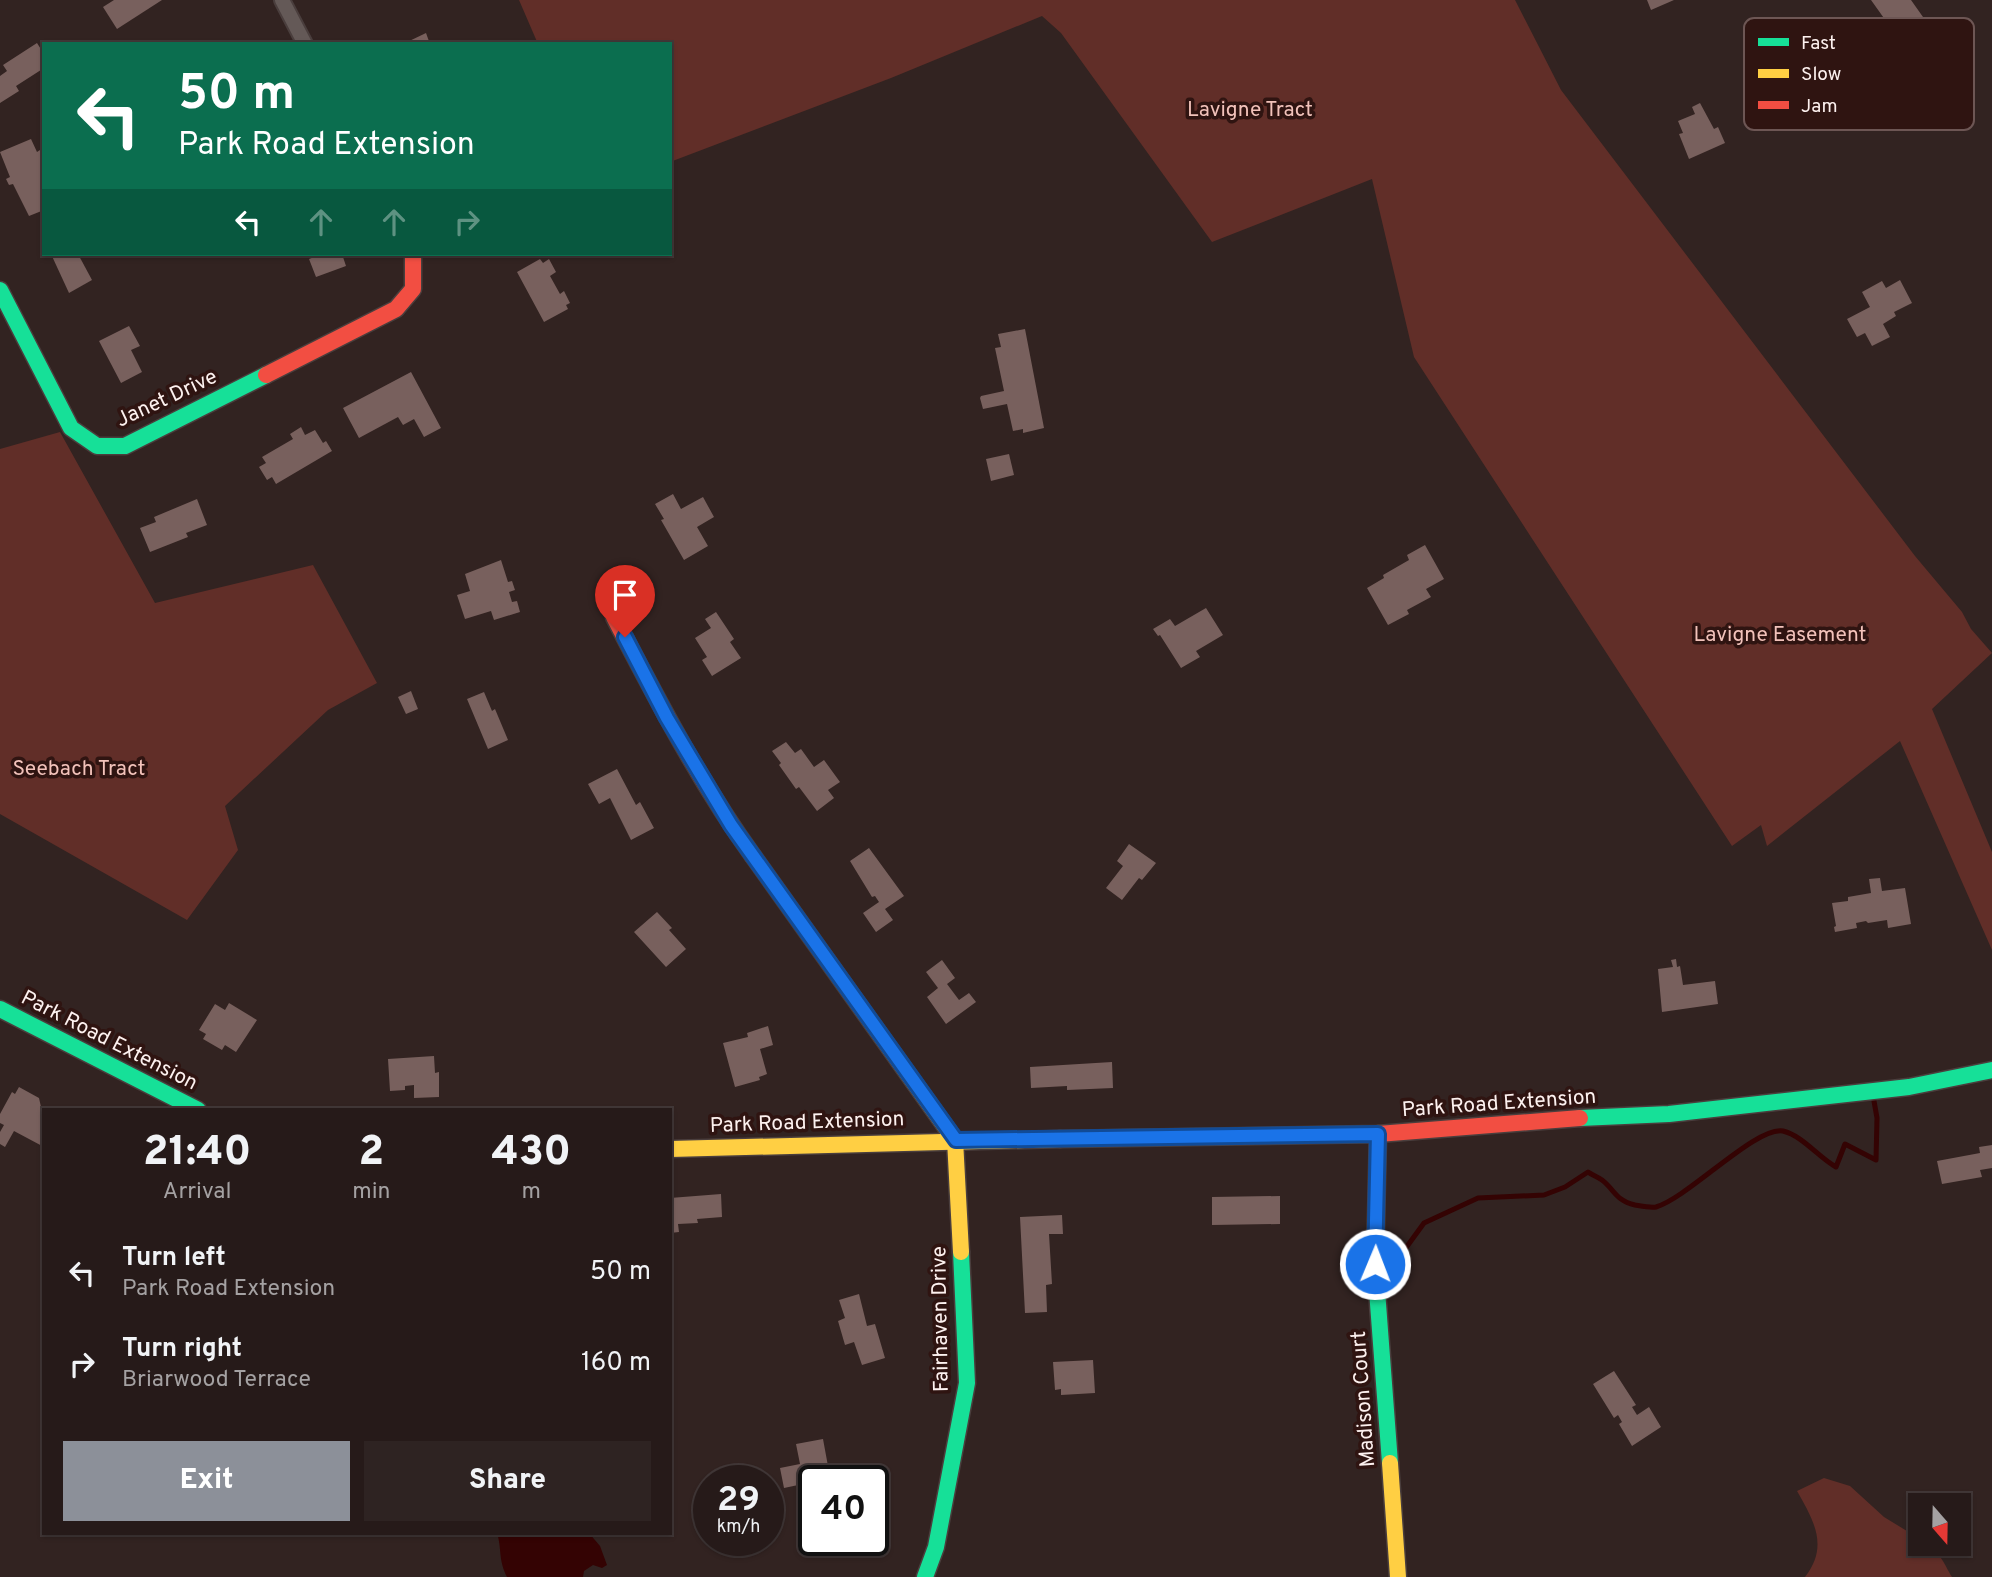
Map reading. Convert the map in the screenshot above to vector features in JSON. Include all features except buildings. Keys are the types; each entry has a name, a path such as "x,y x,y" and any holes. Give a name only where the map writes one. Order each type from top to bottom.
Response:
{"street":[{"path":"282,0 304,42"},
{"name":"Janet Drive","path":"0,290 71,428 97,446 125,446 396,309 413,289 413,256"},
{"path":"614,617 667,718 731,825 956,1140"},
{"name":"Park Road Extension","path":"0,1009 194,1108"},
{"name":"Park Road Extension","path":"672,1149 956,1140 1378,1134 1669,1114 1909,1087 1992,1069"},
{"name":"Madison Court","path":"1378,1134 1375,1264 1398,1577"},
{"name":"Fairhaven Drive","path":"925,1577 936,1547 967,1383 956,1140"}],"green space":[{"name":"Lavigne Easement","path":"519,0 1515,0 1561,90 1915,556 1992,653 1932,709 1992,852 1992,950 1900,741 1767,846 1761,825 1732,846 1414,357 1372,179 1212,242 1061,33 1042,16 891,78 672,161 672,42 537,42"},
{"name":"Seebach Tract","path":"60,432 155,603 313,565 377,683 328,710 225,806 238,850 187,920 0,814 0,449"},
{"path":"1824,1478 1850,1486 1884,1517 1908,1532 1908,1556 1939,1556 1952,1577 1805,1577 1816,1555 1817,1544 1813,1523 1797,1491"}],"shaded area":[{"path":"497,1535 591,1535 600,1546 607,1565 602,1568 593,1565 584,1571 583,1577 507,1577"}],"waterway":[{"path":"1400,1256 1424,1223 1478,1198 1544,1195 1565,1187 1588,1172 1602,1180 1623,1200 1635,1205 1656,1207 1670,1201 1756,1139 1771,1132 1783,1131 1790,1134 1836,1167 1845,1144 1876,1160 1877,1118 1874,1101"}],"traffic: fast":[{"path":"0,290 71,428 97,446 125,446 266,375"},
{"path":"0,1009 194,1108"},
{"path":"1580,1118 1669,1114 1909,1087 1992,1070"},
{"path":"1378,1134 1375,1264 1390,1463"},
{"path":"925,1577 936,1547 967,1383 961,1252"}],"traffic: slow":[{"path":"753,856 955,1140 961,1252"},
{"path":"672,1149 1060,1139"},
{"path":"1390,1463 1398,1577"}],"traffic: jam":[{"path":"266,375 396,309 413,289 413,256"},
{"path":"614,617 697,769 753,856"},
{"path":"1060,1139 1378,1134 1580,1118"}],"route":[{"path":"625,637 667,718 731,825 956,1140 1378,1134 1375,1264"}],"park label":[{"name":"Lavigne Tract","path":"1250,110"}]}
